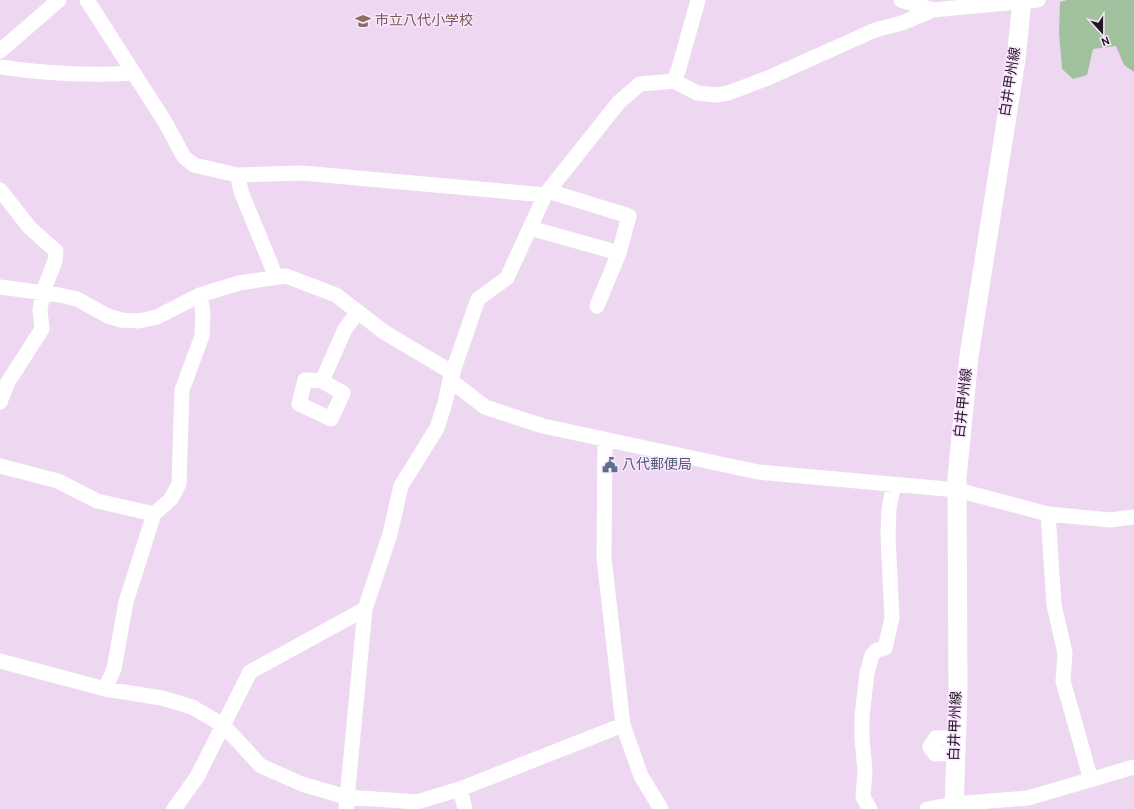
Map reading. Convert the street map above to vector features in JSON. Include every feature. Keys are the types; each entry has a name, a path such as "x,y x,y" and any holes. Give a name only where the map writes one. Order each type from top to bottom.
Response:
{"main road":[{"name":"白井甲州線","path":"954,807 958,693 955,522 969,356 1016,59 1028,0"}],"street":[{"path":"0,51 59,0"},
{"path":"87,0 177,142 184,157 194,165 237,175 302,173 547,193 630,216 619,253 597,306"},
{"path":"674,81 698,0"},
{"path":"901,0 933,10"},
{"path":"346,803 365,608 390,534 401,486 437,428 478,299 507,278 547,193 618,102 640,84 674,81 697,93 716,95 728,93 768,78 875,30 902,23 933,10 1028,0"},
{"path":"0,67 36,72 92,76 134,73"},
{"path":"237,175 242,194 276,277"},
{"path":"0,190 30,228 56,251 55,260 43,292 40,310 42,329 8,382 0,402"},
{"path":"530,228 619,253"},
{"path":"0,287 43,292 78,299 108,316 121,320 139,322 157,317 200,295 239,283 286,276 336,295 384,332 452,377 485,407 543,426 758,472 957,490 1048,514 1110,520 1134,517"},
{"path":"105,689 114,669 126,602 154,514 171,499 179,484 182,390 202,336 200,295"},
{"path":"322,381 345,329 358,312"},
{"path":"605,440 604,558 623,724 641,776 661,809"},
{"path":"0,466 58,481 97,501 154,514"},
{"path":"870,809 862,797 865,771 862,716 867,673 872,655 877,650 885,648 892,618 888,536 889,508 894,485"},
{"path":"1048,514 1054,605 1065,653 1063,681 1091,780"},
{"path":"174,809 197,777 250,672 365,608"},
{"path":"0,661 105,689 162,698 192,707 223,725 261,766 346,803 417,802 460,788 623,724"},
{"path":"927,809 1028,803 1091,780 1134,767"},
{"path":"460,788 465,809"}],"green space":[{"path":"1067,0 1134,0 1134,72 1124,65 1116,46 1093,49 1087,75 1073,79 1062,69 1059,33 1060,2"}],"place":[{"name":"市立八代小学校","path":"363,21"},
{"name":"八代郵便局","path":"610,465"}]}
